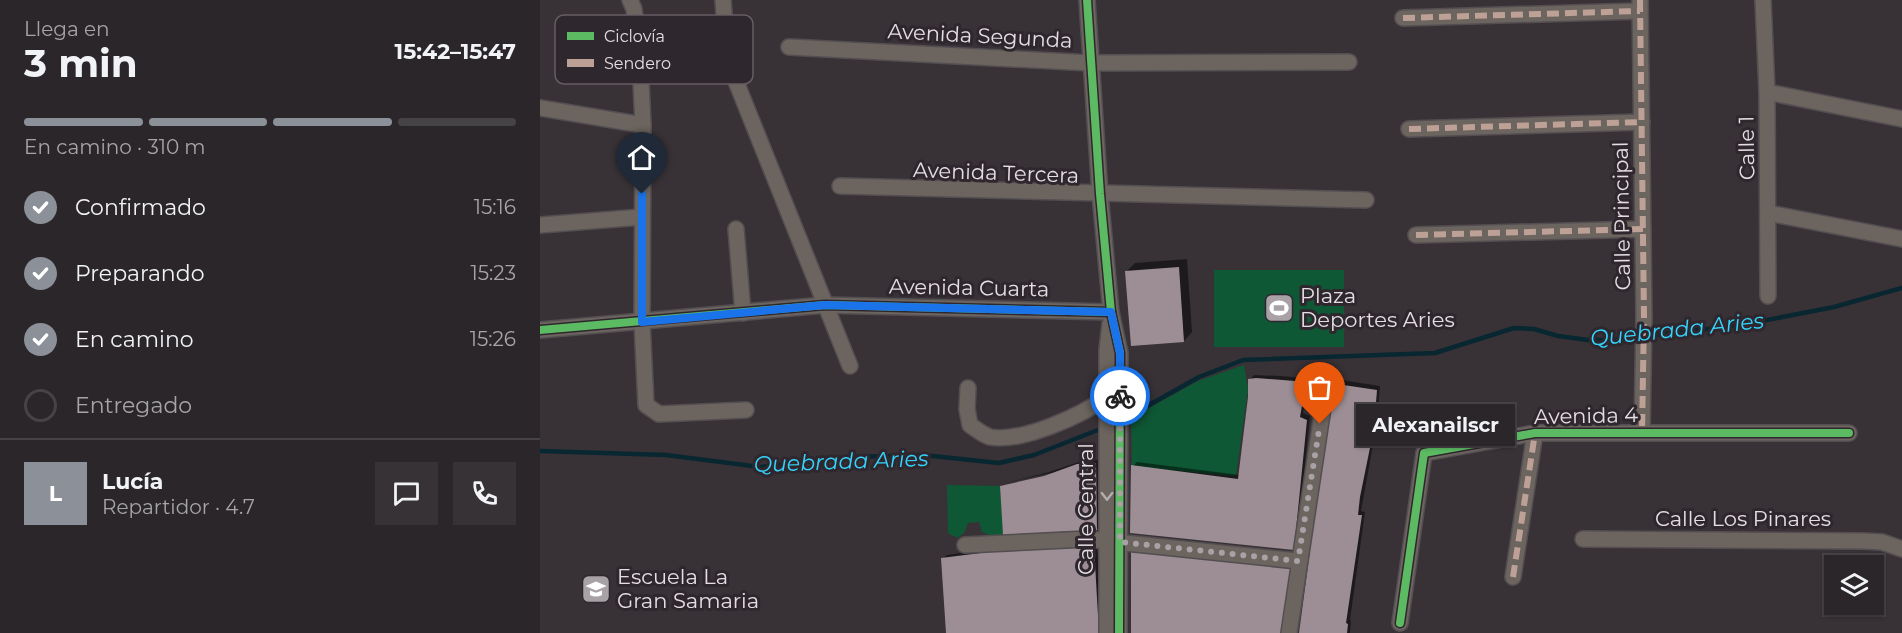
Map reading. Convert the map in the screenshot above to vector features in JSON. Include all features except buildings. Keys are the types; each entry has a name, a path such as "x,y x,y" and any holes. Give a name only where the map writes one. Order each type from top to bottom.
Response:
{"street":[{"path":"630,0 635,15"},
{"path":"723,0 724,15"},
{"path":"1088,0 1100,194 1111,312"},
{"name":"Calle 1","path":"1764,0 1768,296"},
{"path":"1403,18 1640,6"},
{"name":"Calle Principal","path":"1640,6 1644,317 1642,432"},
{"name":"Avenida Segunda","path":"789,47 1091,63 1349,62"},
{"path":"641,84 642,322 646,405 658,414 746,410"},
{"path":"737,84 850,366"},
{"path":"1767,92 1902,119"},
{"path":"540,108 643,125"},
{"path":"1409,129 1642,122"},
{"name":"Avenida Tercera","path":"840,186 1366,200"},
{"path":"1768,213 1902,239"},
{"path":"540,225 642,217"},
{"path":"736,229 743,313"},
{"path":"1416,236 1643,229"},
{"name":"Avenida Cuarta","path":"540,330 825,305 1111,312"},
{"name":"Calle Central","path":"1111,312 1107,350 1108,396 1114,412"},
{"name":"Calle Central","path":"1111,312 1120,353 1114,412 1114,541 1119,633"},
{"path":"968,388 967,410 970,425 988,436 1005,438 1039,430 1072,417 1108,396"},
{"path":"1289,633 1298,561 1324,401"},
{"path":"1514,578 1535,433"},
{"name":"Avenida 4","path":"1400,623 1424,453 1535,433 1849,433"},
{"path":"965,545 1087,539 1298,561"},
{"name":"Calle Los Pinares","path":"1583,539 1863,540 1882,542 1902,549"},
{"name":"Calle Central","path":"1107,633 1114,541"}],"green space":[{"name":"Plaza Deportes Aries","path":"1214,270 1344,270 1344,347 1214,347"},
{"path":"1244,365 1248,389 1236,476 1132,467 1131,418 1198,381"},
{"path":"947,485 1000,486 1003,535 989,535 982,532 979,522 968,523 964,533 957,538 948,533"}],"waterway":[{"name":"Quebrada Aries","path":"1124,419 1199,377 1243,360 1435,353 1514,328 1534,329 1558,336 1588,340 1614,340 1741,325 1834,307 1902,288"},
{"name":"Quebrada Aries","path":"540,451 666,455 760,467 850,457 923,455 999,463 1034,455 1103,428"}],"marked path":[{"path":"1640,0 1644,317 1642,432"},
{"path":"1403,18 1640,11"},
{"path":"1409,129 1642,122"},
{"path":"1416,235 1643,229"},
{"path":"1513,577 1535,433"}],"cycle path":[{"path":"1087,0 1100,194 1111,312 1120,353 1119,633"},
{"path":"540,330 825,305 1111,312"},
{"path":"1400,623 1424,453 1535,433 1849,433"}],"way so far":[{"path":"1120,396 1120,542 1298,561 1320,424"}],"place":[{"name":"Plaza Deportes Aries","path":"1279,308"},
{"name":"Alexanailscr","path":"1320,424"},
{"name":"Escuela La Gran Samaria","path":"596,589"}],"route":[{"path":"642,194 642,322 825,305 1111,312 1120,353 1120,396"}]}
